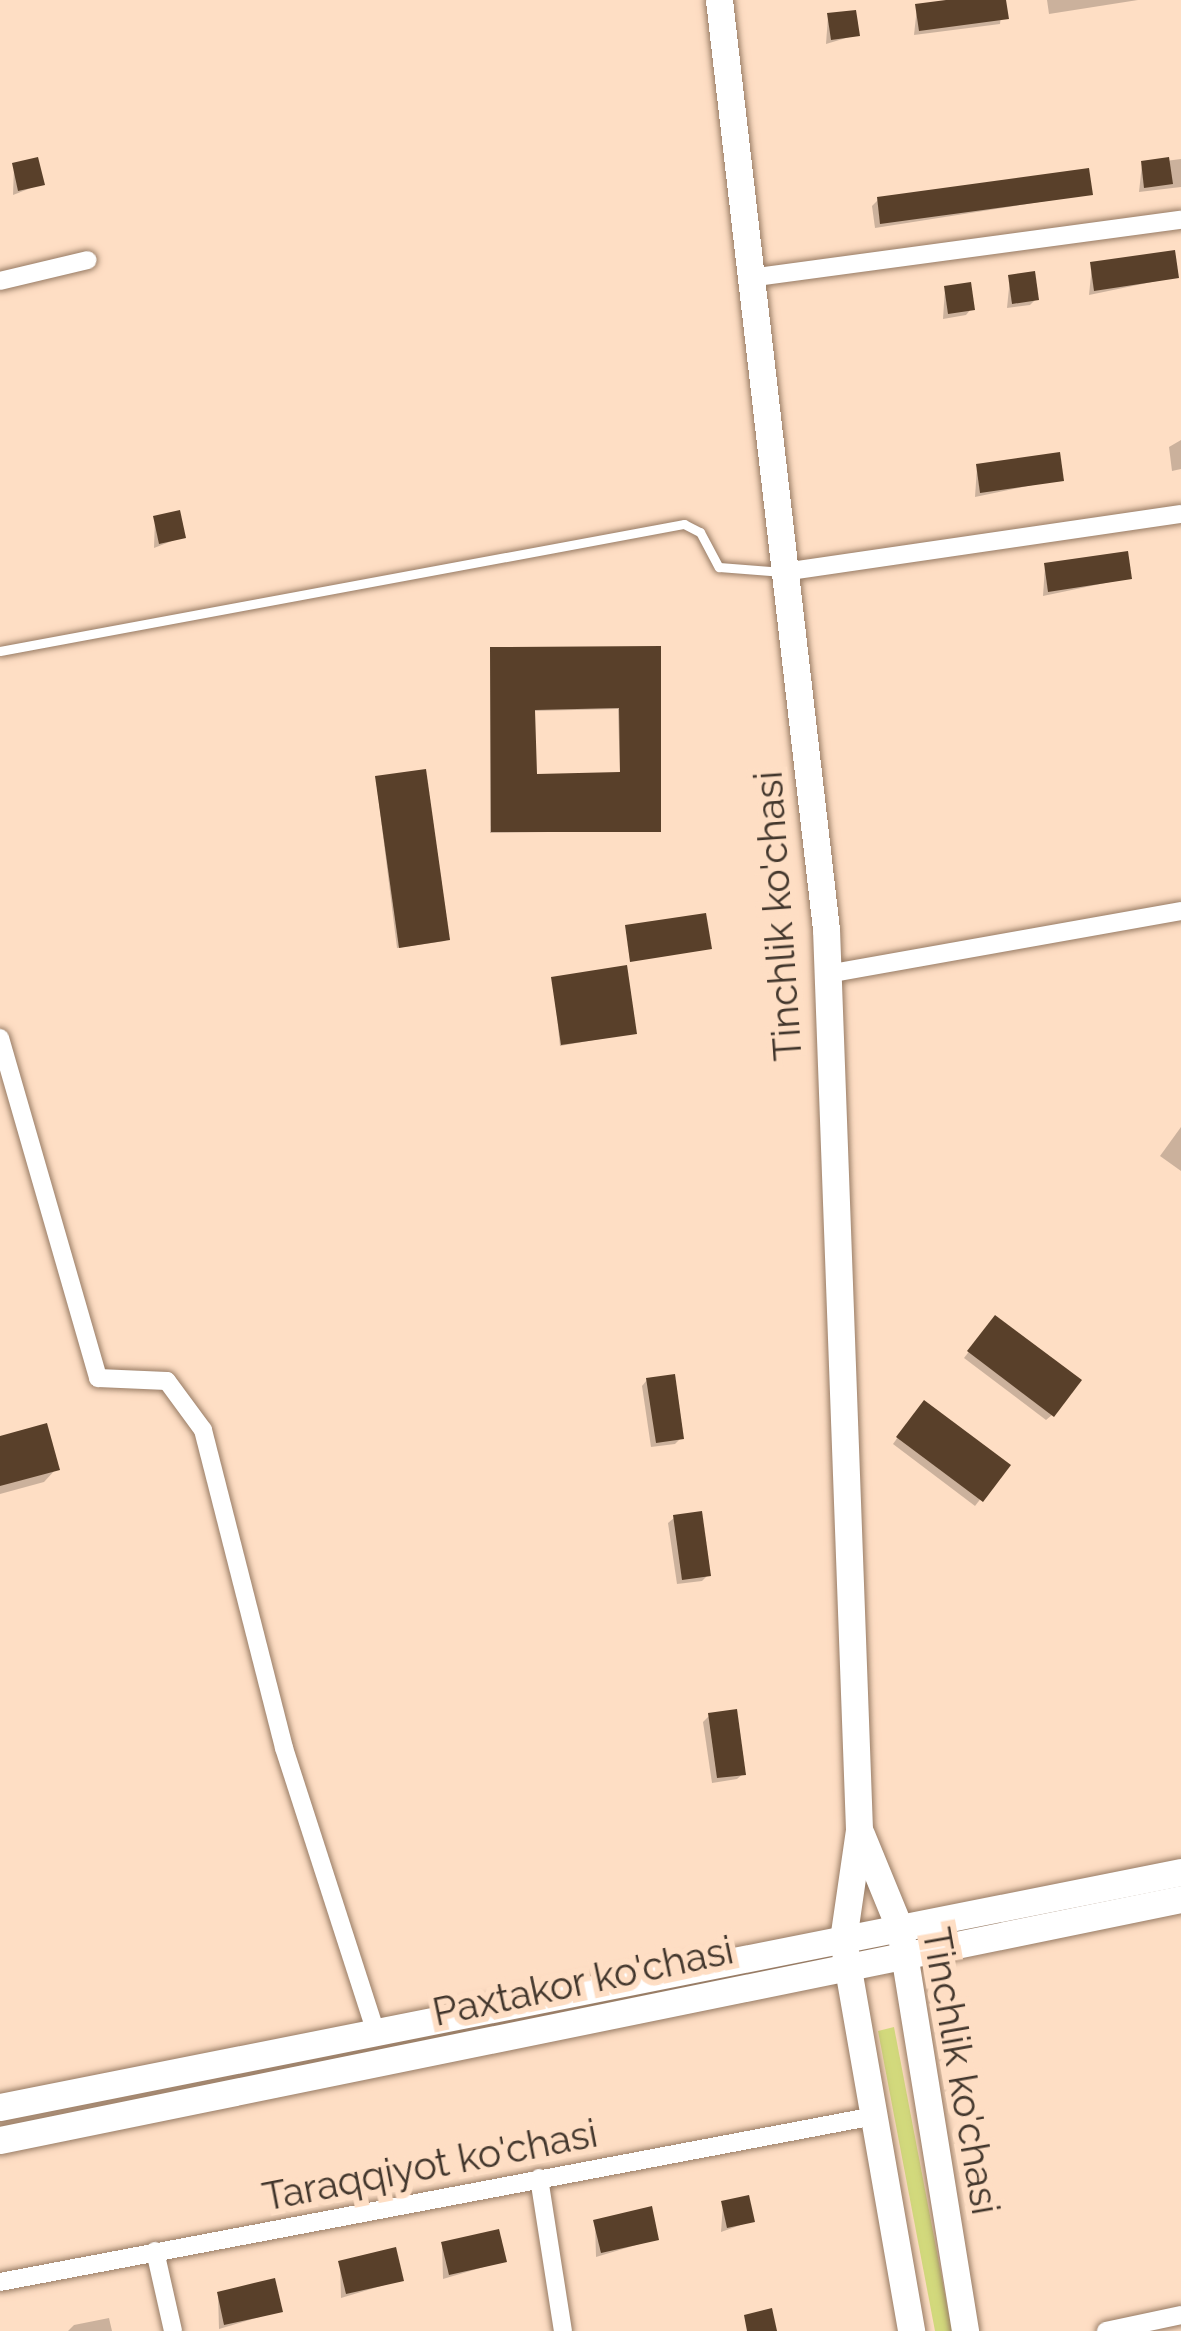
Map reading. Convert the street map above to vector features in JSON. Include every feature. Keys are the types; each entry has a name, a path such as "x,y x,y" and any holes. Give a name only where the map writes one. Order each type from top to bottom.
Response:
{"main road":[{"name":"Tinchlik ko'chasi","path":"719,0 827,974 859,1830 845,1953 911,2331"},
{"name":"Tinchlik ko'chasi","path":"859,1830 902,1942 965,2331"},
{"name":"Paxtakor ko'chasi","path":"902,1942 1181,1872"},
{"name":"Paxtakor ko'chasi","path":"0,2107 376,2032 1181,1899"},
{"name":"Paxtakor ko'chasi","path":"0,2140 845,1953"}],"street":[{"path":"750,278 1181,220"},
{"path":"0,281 88,260"},
{"path":"783,572 1181,514"},
{"path":"827,974 1181,911"},
{"path":"0,1038 9,1101 98,1378 167,1381 203,1430 284,1748 376,2032"},
{"name":"Taraqqiyot ko'chasi","path":"0,2282 874,2116"},
{"path":"538,2177 563,2331"},
{"path":"155,2251 173,2331"},
{"path":"1106,2331 1181,2314"}],"lane":[{"path":"0,651 684,524 700,532 719,567 783,572"}],"green space":[{"path":"894,2027 952,2331 935,2331 878,2031"}],"building":[{"path":"1006,0 1009,19 919,31 915,4"},
{"path":"856,10 860,36 831,40 827,13"},
{"path":"38,157 45,185 18,191 12,163"},
{"path":"1169,157 1173,184 1144,188 1141,161"},
{"path":"1089,168 1093,195 880,224 877,197"},
{"path":"1175,250 1179,278 1094,291 1090,262"},
{"path":"1035,271 1039,300 1012,304 1008,275"},
{"path":"971,282 975,310 948,314 944,286"},
{"path":"1060,452 1064,481 980,493 976,464"},
{"path":"180,510 186,538 159,544 153,516"},
{"path":"1128,551 1132,579 1048,592 1044,563"},
{"path":"661,646 661,832 491,832 490,647","holes":["619,708 620,772 537,774 535,710"]},
{"path":"426,769 450,940 399,948 375,776"},
{"path":"706,913 712,949 630,962 625,925"},
{"path":"627,965 637,1034 561,1045 551,977"},
{"path":"995,1315 1082,1380 1054,1417 967,1351"},
{"path":"675,1374 684,1439 656,1443 646,1378"},
{"path":"924,1400 1011,1465 983,1502 896,1437"},
{"path":"47,1423 60,1470 0,1486 0,1436"},
{"path":"702,1511 711,1576 682,1580 673,1515"},
{"path":"737,1709 746,1775 717,1778 708,1713"},
{"path":"749,2195 755,2222 727,2228 721,2201"},
{"path":"652,2206 659,2240 601,2253 593,2220"},
{"path":"499,2229 507,2262 449,2275 441,2242"},
{"path":"396,2247 404,2281 346,2294 338,2261"},
{"path":"275,2278 283,2312 224,2325 217,2292"},
{"path":"772,2308 777,2331 747,2331 744,2315"}]}
